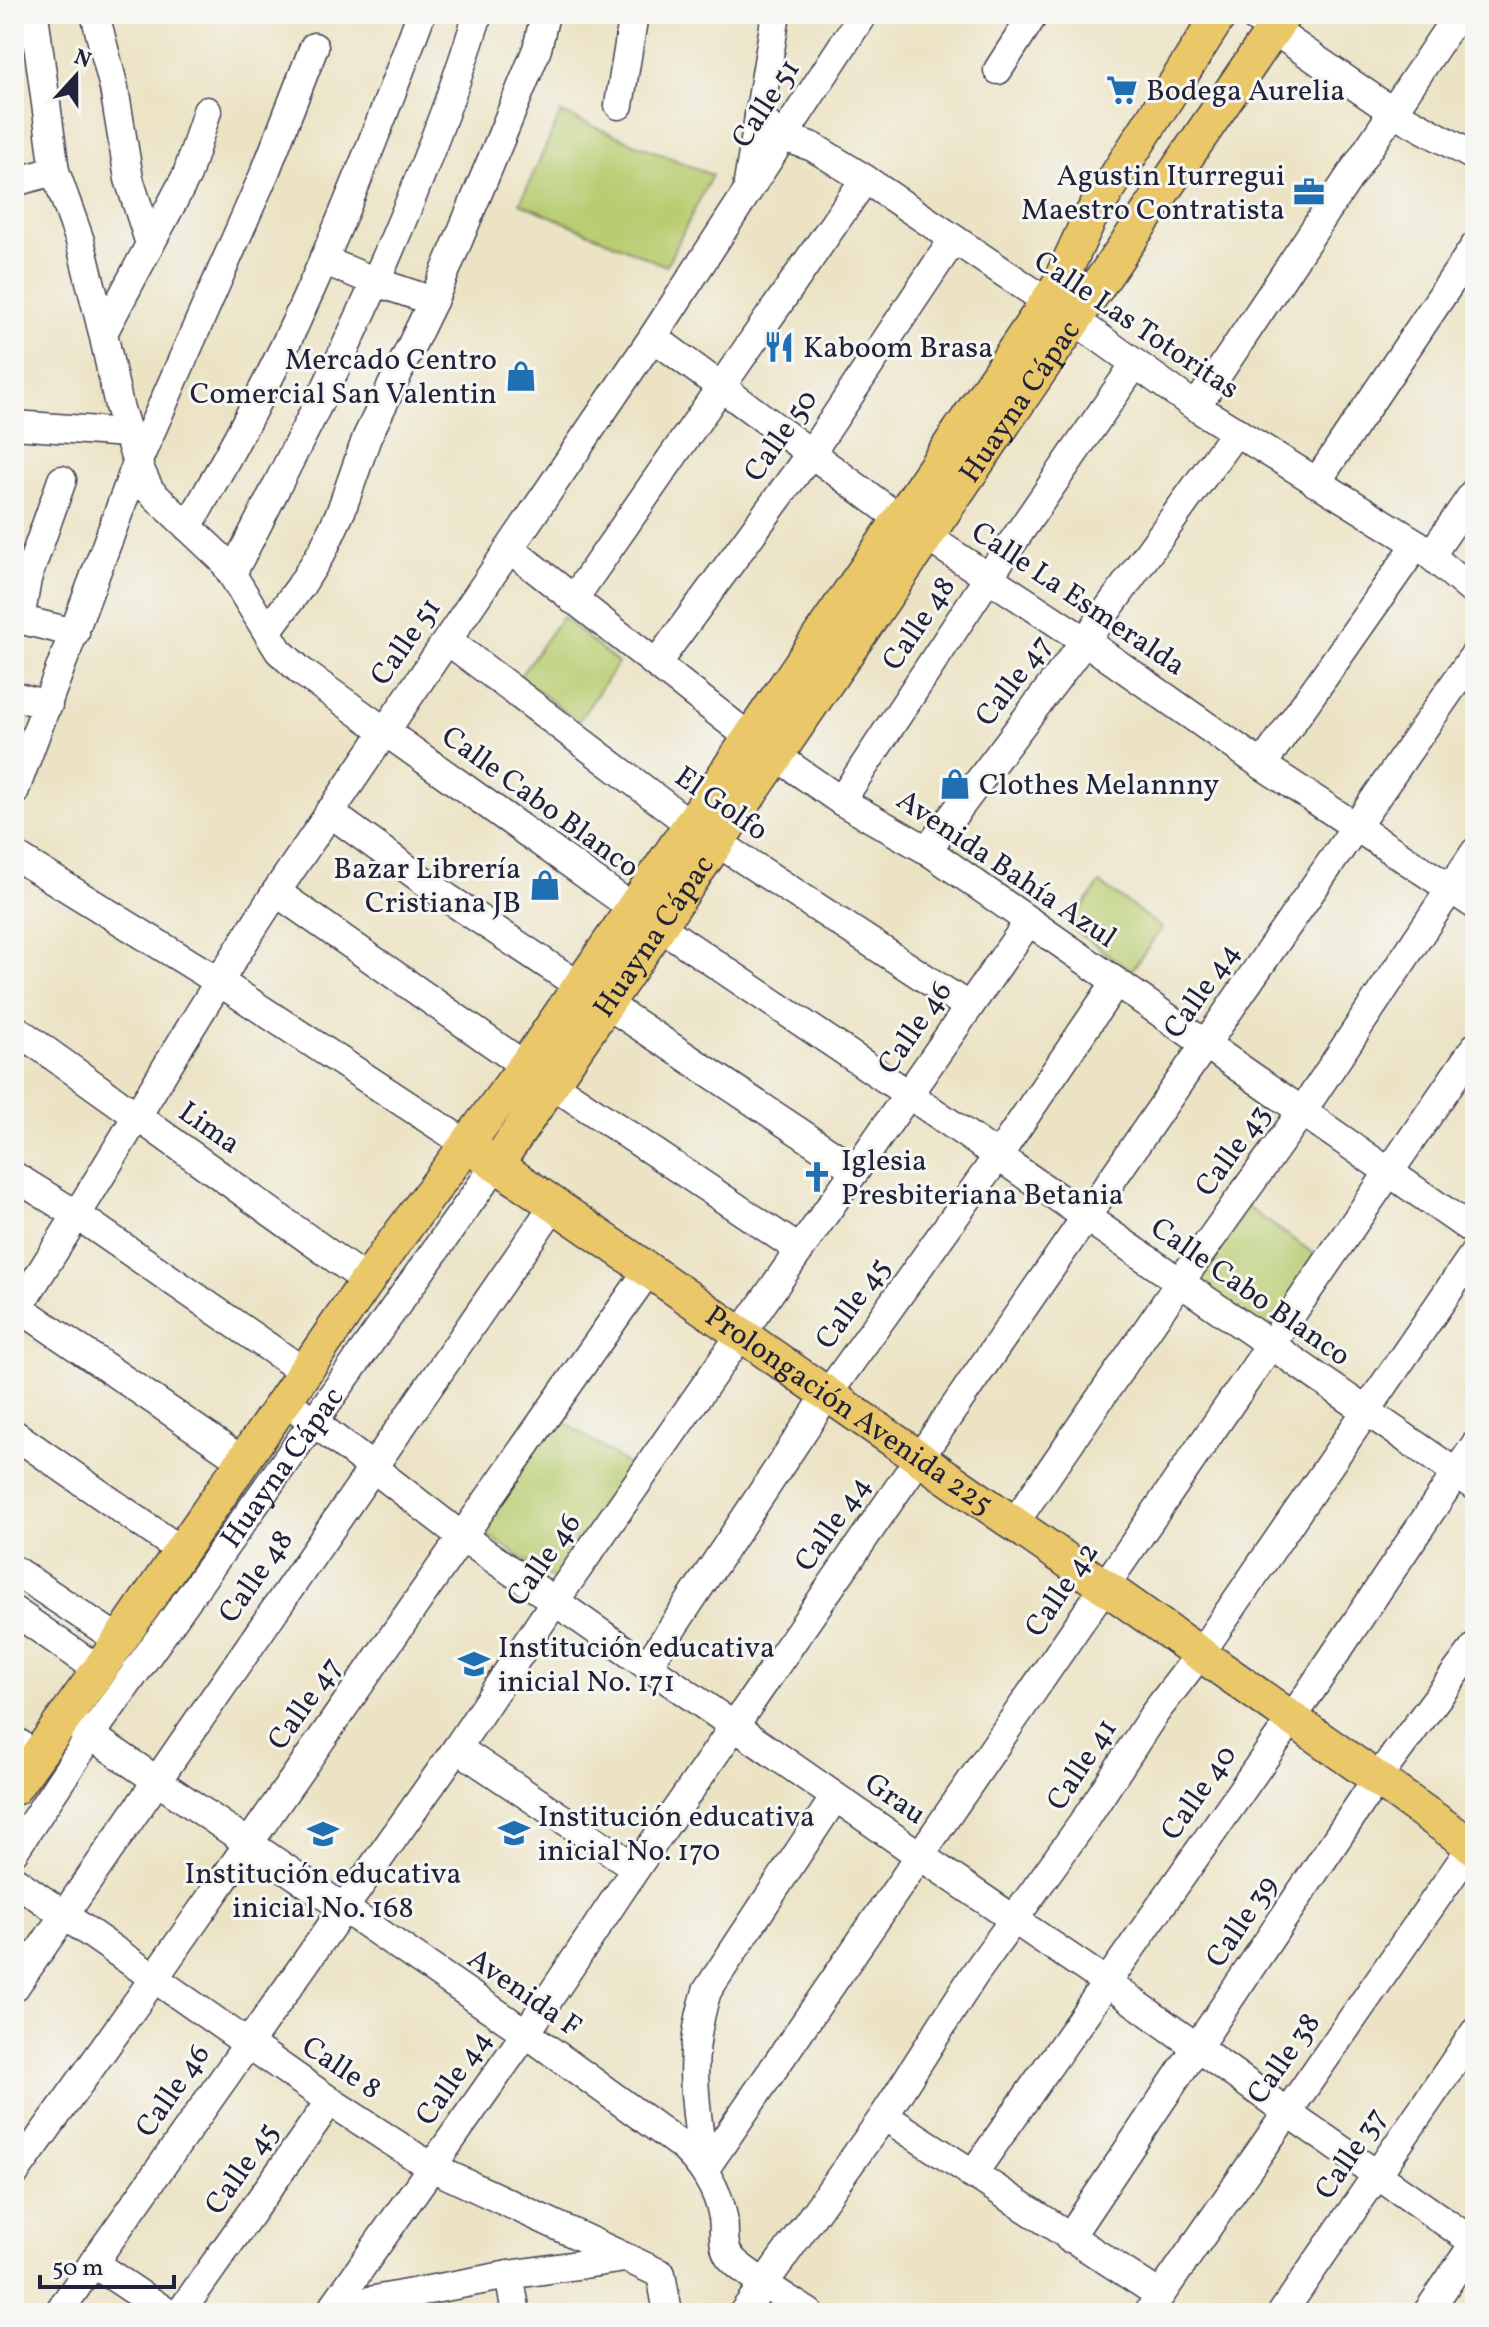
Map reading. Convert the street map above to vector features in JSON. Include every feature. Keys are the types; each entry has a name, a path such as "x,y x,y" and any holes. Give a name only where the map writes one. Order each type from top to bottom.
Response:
{"main road":[{"name":"Huayna Cápac","path":"496,1165 539,1074 646,918 704,834 777,757 1069,266 1089,219 1220,14"},
{"name":"Huayna Cápac","path":"704,834 749,737 1076,321 1269,19"},
{"name":"Huayna Cápac","path":"14,1788 25,1748 78,1726 99,1670 367,1281 468,1145 539,1074"},
{"name":"Prolongación Avenida 225","path":"468,1145 1104,1586 1376,1780 1474,1845"}],"street":[{"name":"Calle Cabo Blanco","path":"34,14 55,171 80,241 137,463 150,491 223,560 279,651 302,672 646,918 908,1094 1465,1480"},
{"path":"95,14 114,88 129,179 150,244"},
{"path":"188,527 279,358 377,135 421,14"},
{"path":"232,573 324,394 376,282 433,148 478,14"},
{"path":"268,630 323,550 341,511 367,437 433,301 537,49 545,14"},
{"path":"619,105 634,14"},
{"path":"747,193 776,14"},
{"name":"Calle 51","path":"16,1311 276,892 653,337 863,14"},
{"path":"998,70 1034,14"},
{"path":"1196,407 1458,14"},
{"path":"1269,19 1393,112 1475,157"},
{"path":"14,792 137,463 266,170 314,47"},
{"path":"103,333 187,175 207,111"},
{"name":"Calle Las Totoritas","path":"759,115 770,128 784,137 813,147 865,179 1076,321 1196,407 1424,549 1475,593"},
{"path":"14,182 55,171"},
{"path":"573,600 865,179"},
{"name":"Calle 50","path":"656,664 811,453 953,240"},
{"path":"1316,483 1475,246"},
{"path":"323,260 433,301"},
{"name":"Calle La Esmeralda","path":"653,337 914,528 1085,641 1262,765 1475,905"},
{"name":"Calle 48","path":"841,801 988,578 1135,364"},
{"path":"14,425 127,433"},
{"name":"Calle 47","path":"927,850 1085,641 1236,431"},
{"path":"62,480 27,579 17,619 75,633"},
{"path":"1262,765 1424,549 1475,491"},
{"name":"Avenida Bahía Azul","path":"510,549 777,757 841,801 927,850 1475,1232"},
{"name":"El Golfo","path":"447,640 704,834 969,1007"},
{"name":"Calle 44","path":"329,2313 526,2033 636,1868 1475,654"},
{"path":"14,696 48,705"},
{"path":"329,812 449,899 856,1170"},
{"name":"Calle 43","path":"1013,1525 1301,1113 1475,852"},
{"name":"Prolongación Avenida 225","path":"14,855 218,981 468,1145"},
{"path":"276,892 800,1250"},
{"name":"Calle 46","path":"58,2313 457,1748 555,1601 1029,921"},
{"name":"Calle 45","path":"647,1666 827,1395 998,1156 1116,982"},
{"name":"Lima","path":"14,1028 367,1281"},
{"name":"Calle 42","path":"704,2170 1475,1047"},
{"name":"Huayna Cápac","path":"14,1851 78,1726 313,1422 496,1165"},
{"path":"14,1176 77,1215 303,1371"},
{"name":"Calle 48","path":"14,1988 554,1205"},
{"name":"Calle 41","path":"743,2313 884,2116 974,1975 1083,1823 1154,1714 1200,1654 1475,1252"},
{"name":"Calle 47","path":"14,2174 156,1978 648,1271"},
{"path":"16,1311 243,1461"},
{"name":"Grau","path":"284,1399 461,1536 1106,1982 1475,2243"},
{"path":"14,1434 180,1550"},
{"name":"Calle 40","path":"972,2175 1291,1720 1465,1480 1475,1445"},
{"path":"14,1570 119,1640"},
{"path":"14,1611 99,1670"},
{"name":"Calle 39","path":"1069,2238 1376,1780 1475,1647"},
{"name":"Avenida F","path":"78,1726 526,2033 679,2144 704,2170 718,2198 728,2254 738,2265 809,2313"},
{"path":"457,1748 636,1868"},
{"path":"704,2170 694,2093 693,2056 696,2025 707,1991 835,1797"},
{"name":"Calle 38","path":"1154,2304 1474,1845"},
{"name":"Calle 8","path":"14,1880 330,2101 431,2167 661,2274 668,2313"},
{"name":"Calle 37","path":"1282,2313 1475,2032"},
{"name":"Calle 45","path":"180,2313 330,2101"},
{"path":"884,2116 1069,2238 1154,2304"},
{"path":"1427,2313 1475,2243"},
{"path":"357,2272 365,2308 509,2275 625,2258"},
{"path":"93,2263 168,2313"},
{"path":"509,2275 516,2313"}],"green space":[{"path":"561,113 712,175 666,266 520,203"},
{"path":"562,617 618,663 578,722 520,676"},
{"path":"1100,883 1162,928 1131,971 1069,926"},
{"path":"1243,1204 1320,1258 1268,1332 1191,1277"},
{"path":"559,1418 632,1468 556,1581 477,1528"}],"place":[{"name":"Bodega Aurelia","path":"1122,90"},
{"name":"Agustin Iturregui Maestro Contratista","path":"1309,192"},
{"name":"Kaboom Brasa","path":"779,347"},
{"name":"Mercado Centro Comercial San Valentin","path":"521,376"},
{"name":"Clothes Melannny","path":"955,784"},
{"name":"Bazar Librería Cristiana JB","path":"545,885"},
{"name":"Iglesia Presbiteriana Betania","path":"817,1177"},
{"name":"Institución educativa inicial No. 171","path":"474,1664"},
{"name":"Institución educativa inicial No. 170","path":"514,1833"},
{"name":"Institución educativa inicial No. 168","path":"323,1834"}]}
